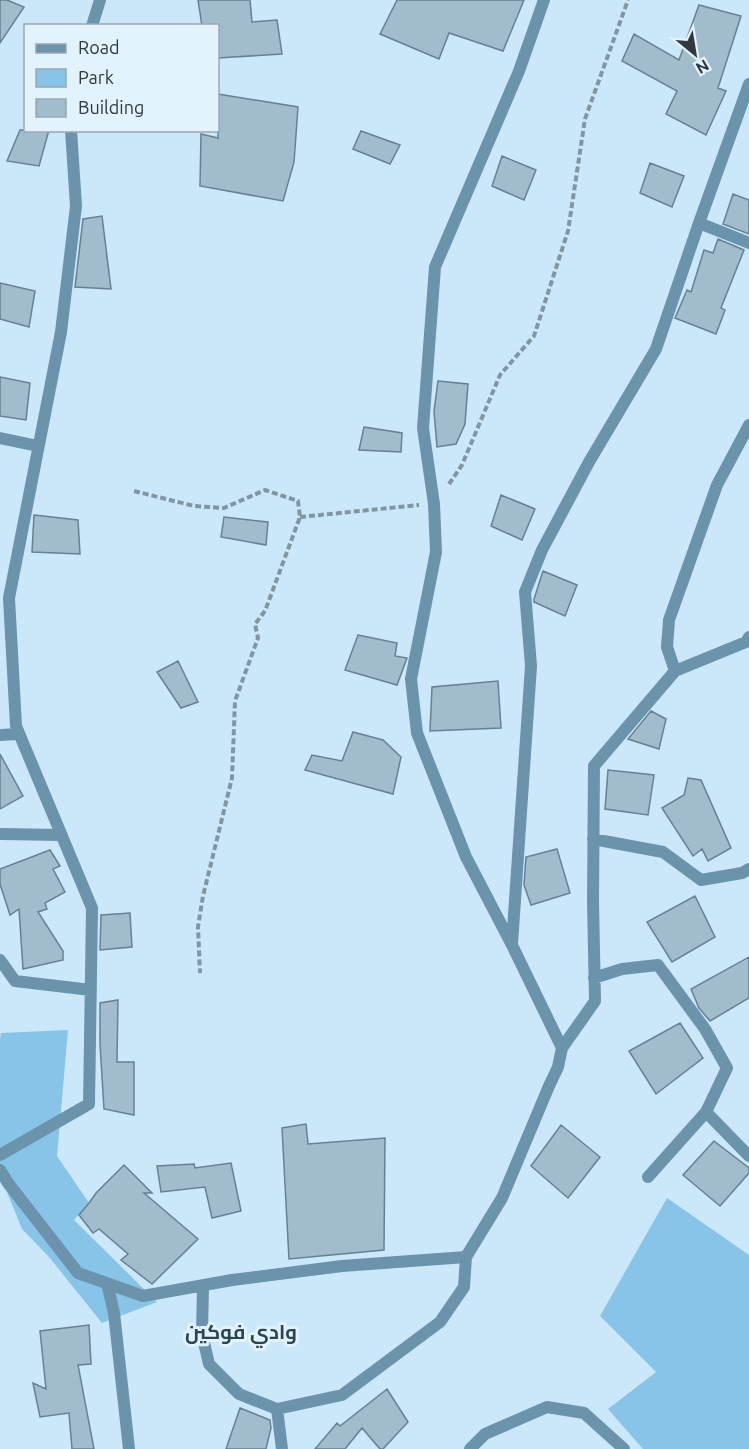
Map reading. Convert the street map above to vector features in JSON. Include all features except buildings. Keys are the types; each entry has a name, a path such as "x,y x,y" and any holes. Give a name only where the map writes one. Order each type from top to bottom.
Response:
{"street":[{"path":"93,24 100,0"},
{"path":"544,0 519,71 435,267 423,428 434,504 436,552 411,680 417,733 466,857 562,1048"},
{"path":"512,945 531,666 525,592 542,550 656,349 749,84"},
{"path":"0,1155 89,1104 92,908 16,726 9,598 60,332 76,206 71,132"},
{"path":"699,223 749,243"},
{"path":"675,671 667,646 669,620 717,485 749,425"},
{"path":"0,438 38,446"},
{"path":"203,1286 202,1334 209,1364 239,1394 277,1409 342,1395 440,1322 464,1287 466,1257 502,1198 558,1067 562,1048 595,1001 592,902 594,766 675,671 746,642 749,637"},
{"path":"0,735 19,734"},
{"path":"0,834 61,834"},
{"path":"593,839 663,852 701,880 742,873 749,869"},
{"path":"0,960 15,981 91,990"},
{"path":"594,978 621,969 658,965 705,1029 728,1068 706,1112 648,1177"},
{"path":"706,1112 749,1156"},
{"path":"0,1170 78,1273 143,1296 342,1266 466,1257"},
{"path":"107,1284 114,1313 129,1449"},
{"path":"470,1449 485,1434 547,1407 584,1413 624,1449"},
{"path":"277,1409 282,1449"}],"path":[{"path":"300,517 434,504 462,465 500,375 534,336 568,231 585,118 628,0"},
{"path":"134,490 194,506 224,508 265,490 298,501 300,517 265,611 255,624 258,638 235,701 232,778 203,896 198,927 200,973"}],"green space":[{"path":"68,1030 57,1156 89,1203 74,1220 157,1302 102,1323 49,1257 22,1229 0,1175 1,1033"},
{"path":"667,1198 749,1255 749,1449 643,1449 608,1409 656,1372 600,1316"}],"district":[{"name":"وادي فوكين","path":"241,1331"}]}
